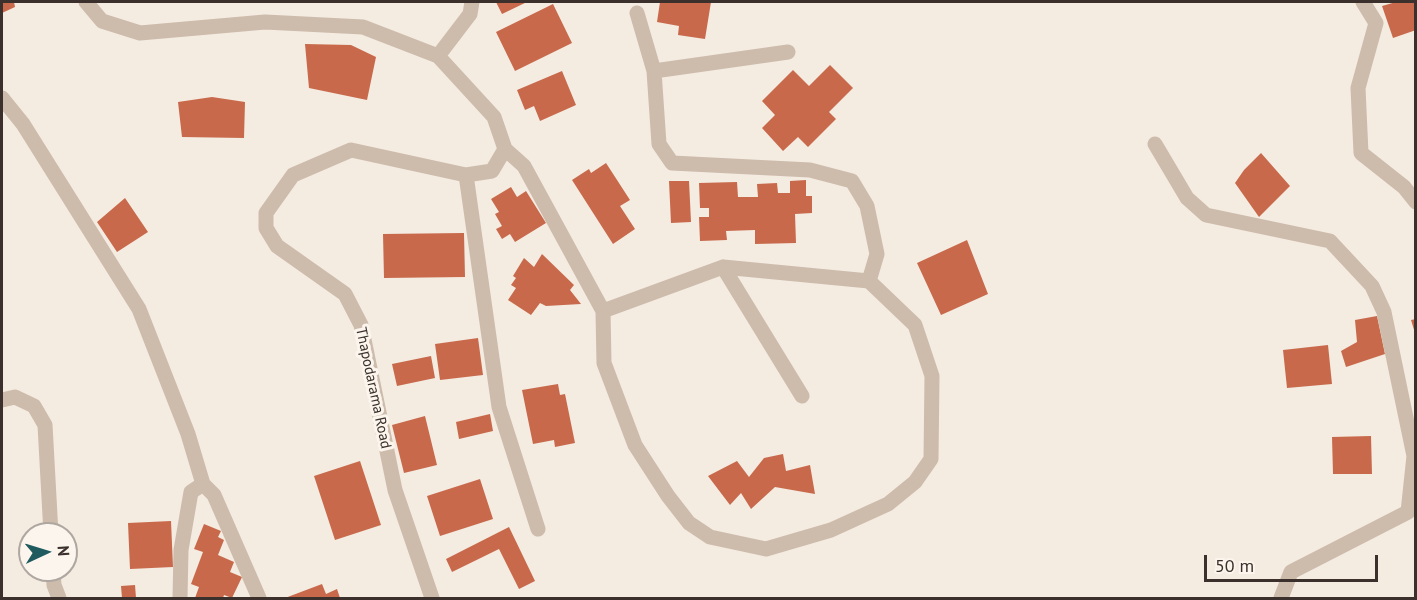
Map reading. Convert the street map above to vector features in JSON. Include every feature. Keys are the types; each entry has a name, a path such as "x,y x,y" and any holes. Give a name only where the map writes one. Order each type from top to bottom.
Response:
{"street":[{"path":"86,2 102,21 140,33 265,22 363,27 438,56 494,117 505,149 524,166 603,311 604,363 635,445 688,523 710,537 766,549 831,530 888,504 915,482 931,459 932,376 915,325 869,281 723,267 603,311"},
{"path":"438,56 470,14 472,2"},
{"path":"1363,2 1376,22 1358,88 1361,153 1404,187 1416,202"},
{"path":"637,13 654,71 658,144 672,163 810,170 852,181 867,206 877,254 869,281"},
{"path":"654,71 788,52"},
{"path":"2,98 23,124 139,309 188,434 203,484 214,495 259,598"},
{"path":"1155,144 1187,198 1206,216 1330,241 1372,286 1384,312 1414,456 1408,512 1291,572 1281,598"},
{"name":"Thapodarama Road","path":"432,598 395,490 361,325 345,294 277,246 266,228 266,213 293,175 351,150 466,175 492,171 505,149"},
{"path":"466,175 499,408 538,529"},
{"path":"723,267 802,396"},
{"path":"2,400 15,397 34,406 45,425 50,522"},
{"path":"180,598 181,550 190,492 203,484"},
{"path":"54,582 59,598"}],"building":[{"path":"2,2 14,2 15,7 2,13"},
{"path":"496,2 527,2 502,14"},
{"path":"660,2 711,2 705,39 678,35 679,26 657,22"},
{"path":"1396,2 1414,2 1416,30 1393,38 1382,6"},
{"path":"553,4 572,43 515,71 496,32"},
{"path":"305,44 351,45 376,57 367,100 309,88"},
{"path":"830,65 853,88 829,112 836,119 808,147 798,137 783,151 762,128 775,115 762,101 793,70 809,86"},
{"path":"562,71 576,105 540,121 534,106 525,110 517,90"},
{"path":"212,97 245,102 244,138 182,137 178,102"},
{"path":"1261,153 1290,186 1259,217 1235,183"},
{"path":"606,163 630,200 620,206 635,229 613,244 572,180 589,169 591,173"},
{"path":"806,180 806,196 812,196 812,213 795,214 796,243 755,244 755,230 726,231 727,240 700,241 699,217 709,217 709,208 700,208 699,183 737,182 738,197 758,197 757,184 777,183 778,193 790,193 790,181"},
{"path":"669,181 689,181 691,222 671,223"},
{"path":"511,187 517,197 526,191 546,223 515,242 510,234 502,239 496,229 502,226 495,214 499,212 491,199"},
{"path":"125,198 148,232 117,252 97,222"},
{"path":"464,233 465,277 384,278 383,234"},
{"path":"967,240 988,294 941,315 917,263"},
{"path":"542,254 574,285 570,290 581,304 546,306 540,303 531,315 508,300 516,288 511,285 516,278 513,276 524,258 534,267"},
{"path":"1377,316 1385,354 1346,367 1341,351 1357,342 1355,320"},
{"path":"1416,319 1416,333 1415,333 1411,320"},
{"path":"478,338 483,375 440,380 435,344"},
{"path":"1328,345 1332,384 1287,388 1283,350"},
{"path":"431,356 435,378 397,386 392,364"},
{"path":"558,384 560,395 565,394 575,443 555,447 554,440 533,444 522,390"},
{"path":"490,414 493,431 459,439 456,422"},
{"path":"425,416 437,465 404,473 392,425"},
{"path":"1371,436 1372,474 1333,474 1332,437"},
{"path":"783,454 786,471 810,465 815,494 775,487 751,509 741,493 730,505 708,476 737,461 749,477 764,458"},
{"path":"360,461 381,525 335,540 314,476"},
{"path":"480,479 493,519 440,536 427,496"},
{"path":"171,521 173,567 130,569 128,523"},
{"path":"204,524 221,531 218,537 224,540 218,555 234,562 230,572 242,577 232,598 224,595 223,598 195,598 199,587 191,584 203,552 194,549"},
{"path":"509,527 535,581 519,589 499,549 452,572 446,559"},
{"path":"322,584 326,594 337,589 340,598 285,598"},
{"path":"135,585 136,598 122,598 121,586"}]}
